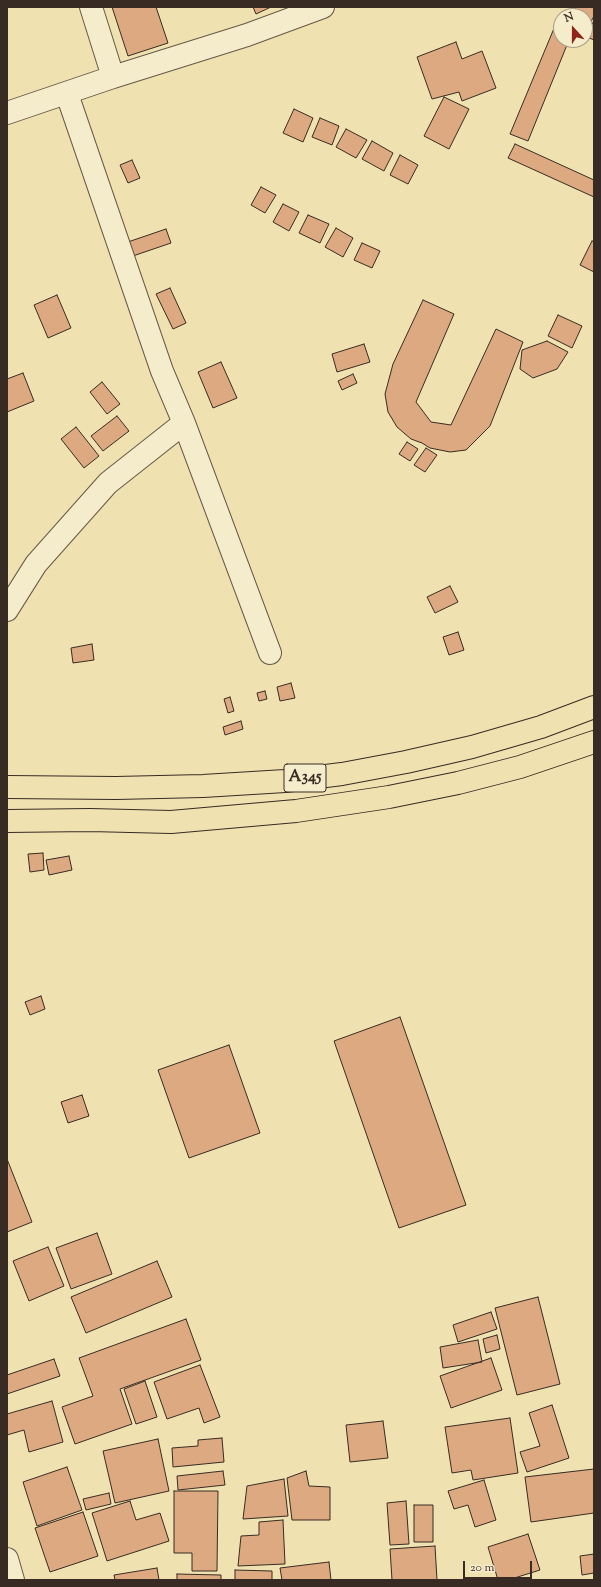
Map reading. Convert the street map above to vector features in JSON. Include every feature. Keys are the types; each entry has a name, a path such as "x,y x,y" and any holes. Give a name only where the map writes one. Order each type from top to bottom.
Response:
{"highway":[{"name":"A345","path":"7,787 116,788 203,786 285,781 342,774 406,762 472,747 541,727 594,707"},
{"name":"A345","path":"7,821 90,820 171,822 296,811 389,797 458,783 520,767 594,742"}],"street":[{"path":"91,7 113,77"},
{"path":"7,113 67,94 113,77 247,35 323,7"},
{"path":"67,94 162,371 184,423 270,652"},
{"path":"7,610 36,564 108,483 184,423"},
{"path":"7,1559 13,1580"}],"building":[{"path":"112,7 156,7 168,43 128,56"},
{"path":"253,7 271,7 256,14"},
{"path":"594,7 594,16 593,18 593,8 575,8"},
{"path":"594,20 594,40 593,40"},
{"path":"553,31 553,48 566,48 528,141 510,134"},
{"path":"456,42 462,59 482,51 496,88 462,101 459,92 432,99 417,57"},
{"path":"444,97 469,109 449,149 424,136"},
{"path":"294,109 313,118 303,142 283,133"},
{"path":"320,118 339,126 332,145 312,137"},
{"path":"346,129 367,140 356,158 336,147"},
{"path":"372,141 393,153 384,171 362,159"},
{"path":"515,144 594,180 594,197 508,158"},
{"path":"400,155 418,165 408,184 390,175"},
{"path":"132,160 140,178 128,183 120,165"},
{"path":"261,187 276,195 265,213 251,205"},
{"path":"283,204 299,212 289,231 273,222"},
{"path":"308,215 329,224 320,243 299,233"},
{"path":"336,228 353,238 343,257 325,247"},
{"path":"166,229 171,243 127,258 122,244"},
{"path":"592,241 594,242 594,272 580,265"},
{"path":"362,243 380,251 372,268 354,260"},
{"path":"170,288 186,323 173,329 156,294"},
{"path":"57,295 71,328 48,338 34,305"},
{"path":"423,300 454,314 416,402 431,422 451,425 496,329 523,342 490,426 466,450 450,452 430,448 411,439 397,427 388,412 385,394 393,364"},
{"path":"558,315 582,326 572,348 548,336"},
{"path":"547,341 568,352 557,369 533,378 520,369 522,350"},
{"path":"364,344 370,362 337,372 332,354"},
{"path":"221,362 237,398 213,408 198,372"},
{"path":"23,373 34,401 7,412 7,379"},
{"path":"353,374 357,383 342,390 338,381"},
{"path":"102,382 120,404 107,414 90,392"},
{"path":"117,416 129,431 103,451 91,436"},
{"path":"76,427 99,456 84,468 61,439"},
{"path":"407,442 418,449 410,461 399,454"},
{"path":"426,448 437,455 425,472 414,465"},
{"path":"450,586 458,602 435,613 427,597"},
{"path":"458,632 464,650 449,655 443,637"},
{"path":"92,644 94,660 73,663 71,648"},
{"path":"291,683 295,698 280,701 277,687"},
{"path":"265,691 267,699 259,701 257,693"},
{"path":"230,697 234,711 228,713 224,699"},
{"path":"241,721 243,729 225,735 223,727"},
{"path":"43,853 44,870 30,872 28,854"},
{"path":"69,856 72,870 49,875 46,860"},
{"path":"41,996 45,1009 30,1015 25,1002"},
{"path":"400,1017 466,1205 399,1228 334,1041"},
{"path":"229,1045 260,1133 189,1158 158,1070"},
{"path":"82,1095 89,1116 68,1123 61,1102"},
{"path":"7,1159 32,1222 7,1232"},
{"path":"97,1233 112,1274 71,1289 56,1248"},
{"path":"48,1247 64,1286 29,1301 13,1261"},
{"path":"157,1261 172,1297 86,1333 71,1297"},
{"path":"538,1297 560,1384 517,1395 495,1308"},
{"path":"491,1312 497,1329 458,1342 453,1325"},
{"path":"186,1319 201,1360 120,1389 132,1424 75,1444 62,1407 93,1396 79,1358"},
{"path":"497,1335 500,1349 486,1353 483,1339"},
{"path":"478,1340 482,1362 443,1368 440,1347"},
{"path":"491,1358 502,1390 451,1408 440,1376"},
{"path":"54,1359 60,1376 7,1394 7,1375"},
{"path":"200,1365 220,1417 204,1423 199,1408 167,1419 154,1382"},
{"path":"145,1381 157,1417 136,1424 124,1389"},
{"path":"52,1401 63,1442 29,1452 24,1430 7,1435 7,1414"},
{"path":"552,1405 569,1458 527,1472 520,1452 540,1446 529,1413"},
{"path":"510,1418 518,1473 473,1480 471,1470 452,1473 445,1427"},
{"path":"383,1421 388,1458 350,1462 346,1425"},
{"path":"222,1438 224,1462 173,1467 172,1448 198,1446 198,1440"},
{"path":"158,1439 169,1491 115,1503 103,1451"},
{"path":"67,1467 82,1510 37,1526 23,1482"},
{"path":"594,1469 594,1513 531,1522 525,1477"},
{"path":"223,1471 225,1485 178,1490 177,1476"},
{"path":"306,1471 309,1486 330,1487 330,1520 292,1520 287,1478"},
{"path":"284,1479 288,1516 243,1519 247,1486"},
{"path":"484,1480 496,1520 475,1527 468,1505 454,1509 448,1491"},
{"path":"174,1491 218,1491 217,1571 192,1571 192,1553 174,1553"},
{"path":"109,1493 111,1504 86,1510 83,1499"},
{"path":"130,1501 136,1520 160,1513 169,1541 107,1561 92,1513"},
{"path":"406,1501 409,1544 390,1545 387,1503"},
{"path":"414,1505 433,1505 433,1542 414,1542"},
{"path":"83,1512 98,1556 50,1572 35,1528"},
{"path":"283,1520 285,1564 238,1566 241,1536 259,1535 259,1522"},
{"path":"528,1534 540,1570 508,1580 498,1580 488,1547"},
{"path":"435,1546 437,1580 392,1580 390,1549"},
{"path":"594,1554 594,1573 582,1575 580,1556"},
{"path":"329,1562 331,1580 282,1580 280,1568"},
{"path":"157,1568 159,1580 115,1580 114,1575"},
{"path":"235,1570 272,1571 272,1580 235,1580"},
{"path":"177,1574 221,1575 221,1580 177,1580"}]}
